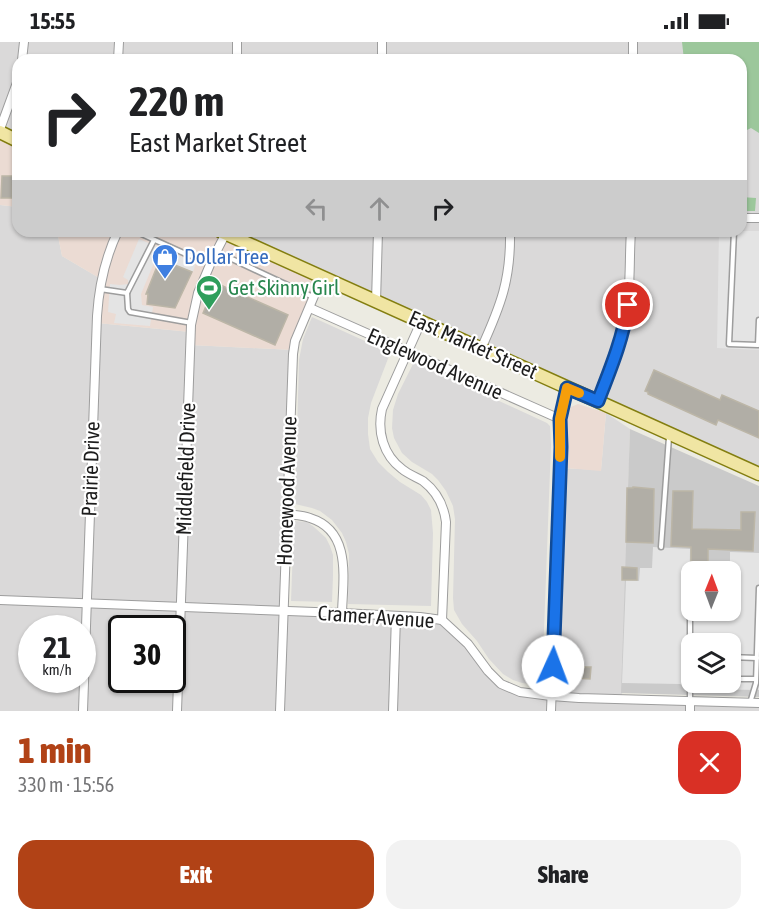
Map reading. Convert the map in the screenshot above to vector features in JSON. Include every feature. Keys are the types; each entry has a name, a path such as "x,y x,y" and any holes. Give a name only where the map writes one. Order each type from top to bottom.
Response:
{"main road":[{"name":"East Market Street","path":"235,237 759,474"}],"street":[{"path":"0,131 12,97"},
{"name":"Prairie Drive","path":"83,711 97,316 107,257 115,237"},
{"name":"Middlefield Drive","path":"177,711 192,323 198,293 222,237"},
{"path":"376,302 378,237"},
{"path":"481,349 504,295 510,263 510,237"},
{"path":"598,401 618,351 626,318 631,237"},
{"name":"Homewood Avenue","path":"280,711 293,354 295,341 322,278"},
{"name":"Englewood Avenue","path":"310,308 560,419"},
{"path":"421,322 382,409 380,422 385,448 397,465 429,486 443,509 446,522 442,620"},
{"path":"551,711 561,447 560,419 567,388"},
{"path":"287,514 317,520 331,531 339,545 343,564 342,613"},
{"name":"Cramer Avenue","path":"0,600 342,613 442,620 468,644 501,684 520,692 551,696 759,703"},
{"path":"393,711 396,616"},
{"path":"690,702 690,711"}],"lane":[{"path":"148,237 188,255 212,260"},
{"path":"734,237 729,344 758,345 759,320"},
{"path":"154,240 127,293 128,309 130,312 192,323"},
{"path":"216,252 314,297"},
{"path":"100,289 127,293"},
{"path":"661,547 669,433"},
{"path":"750,703 756,679 759,588"},
{"path":"741,657 757,658"},
{"path":"741,679 756,679"},
{"path":"690,693 690,702"}],"shaded area":[{"path":"0,42 759,42 759,474 240,237 747,237 747,54 12,54 12,138 0,132"},
{"path":"0,132 12,138 12,206 0,205"},
{"path":"0,205 12,206 12,237 58,237 62,256 101,279 97,323 191,332 191,345 293,350 283,611 442,620 501,684 551,696 560,468 601,470 606,413 630,429 622,699 759,703 759,711 0,711"},
{"path":"747,231 759,231 759,350 717,348 719,237 747,237"},
{"path":"58,237 233,237 322,277 293,350 190,345 191,332 97,323 101,279 62,256"},
{"path":"139,239 196,263 193,272 156,258 141,294 142,305 153,307 150,326 114,323 116,314 108,312 110,284 128,284 128,280 123,277"},
{"path":"312,317 387,351 389,356 371,403 368,418 370,449 388,472 421,495 431,510 433,533 431,606 348,604 349,554 342,533 332,520 320,511 295,504 299,360 303,339"},
{"path":"414,362 550,426 541,685 522,683 503,674 462,624 454,610 455,519 453,506 438,480 402,453 394,438 392,428 393,410 398,394"},
{"path":"578,404 606,413 601,471 566,468 567,420 571,407"},
{"path":"630,429 759,486 759,697 621,693"},
{"path":"294,521 307,522 326,538 330,546 333,555 332,602 291,601"},
{"path":"653,547 690,549 690,561 681,561 681,621 741,621 741,561 730,561 730,552 759,553 759,690 741,690 741,633 681,633 681,684 622,683 626,580 639,581 640,568 652,568"}],"green space":[{"path":"682,42 759,42 759,133 751,128 747,130 747,54 683,54"},
{"path":"747,197 756,198 755,211 747,211"}],"building":[{"path":"2,176 12,176 12,198 1,198"},
{"path":"160,259 192,272 175,308 147,304 148,294 146,294"},
{"path":"216,283 288,315 275,345 203,313"},
{"path":"654,370 720,400 722,395 759,411 759,438 718,420 716,425 648,394 645,391"},
{"path":"627,488 654,489 653,543 626,542"},
{"path":"673,491 693,491 692,529 741,530 741,512 755,512 753,551 708,549 708,561 691,561 691,547 671,546"},
{"path":"622,567 637,568 637,580 622,580"},
{"path":"574,667 591,667 590,679 574,678"}],"slow traffic":[{"path":"560,457 560,419 567,388 579,393"}],"place":[{"name":"Dollar Tree","path":"165,280"},
{"name":"Get Skinny Girl","path":"209,311"}],"route":[{"path":"553,666 560,419 567,388 598,401 618,351 628,305"}]}
